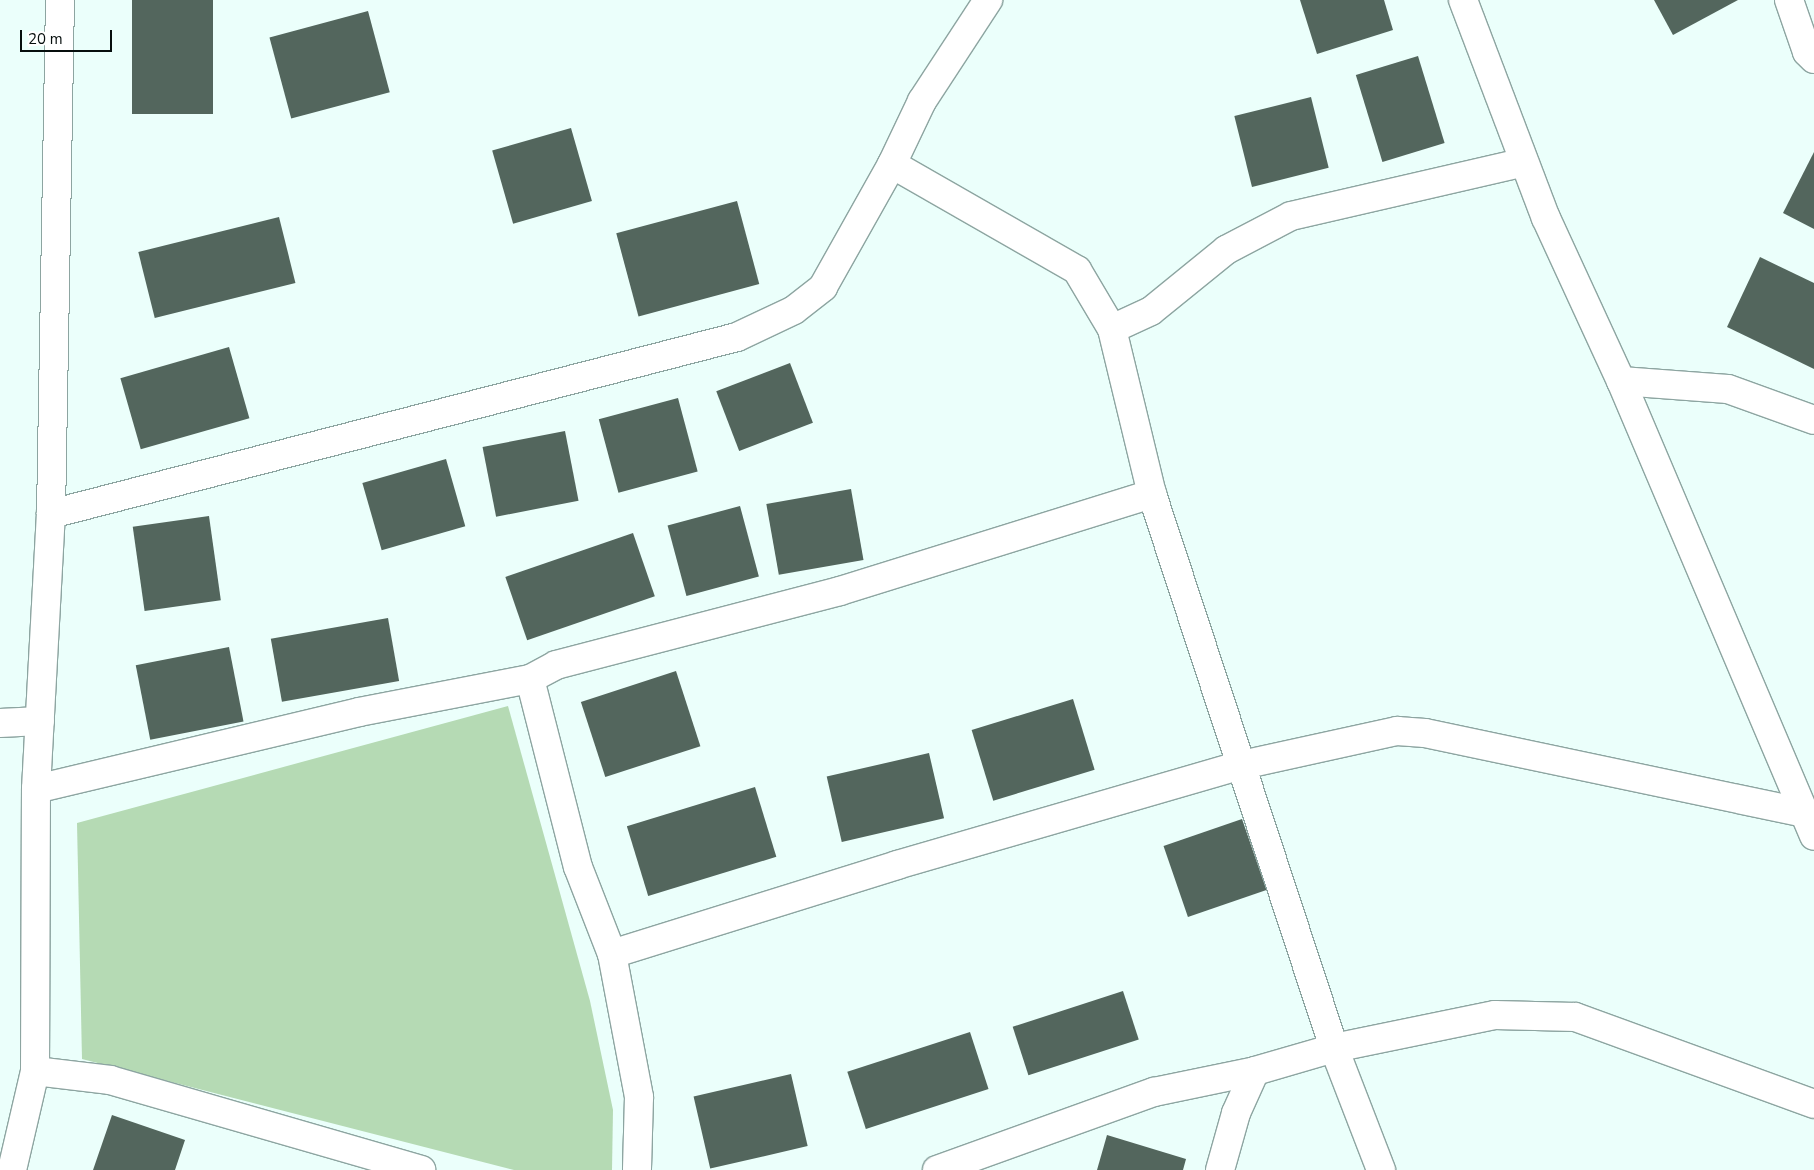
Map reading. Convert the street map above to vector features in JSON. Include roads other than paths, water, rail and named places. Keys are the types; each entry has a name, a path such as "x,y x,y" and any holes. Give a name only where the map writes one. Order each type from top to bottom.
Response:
{"street":[{"path":"12,1170 35,1071 36,789 51,514 60,0"},
{"path":"51,514 738,337 794,310 823,287 892,164 922,101 988,0"},
{"path":"1463,0 1546,218 1621,381 1809,824"},
{"path":"1789,0 1807,52 1814,59"},
{"path":"1112,329 1151,311 1226,250 1291,216 1524,162"},
{"path":"892,164 1077,270 1112,329 1152,494 1334,1048 1381,1170"},
{"path":"1621,381 1728,389 1814,420"},
{"path":"36,789 359,712 530,679 556,665 840,591 1152,494"},
{"path":"530,679 578,867 612,954 639,1096 638,1170"},
{"path":"0,723 40,721"},
{"path":"612,954 897,865 1242,765 1397,731 1425,733 1809,824"},
{"path":"937,1170 1154,1092 1254,1071 1334,1048 1495,1015 1575,1018 1814,1104"},
{"path":"35,1071 110,1080 352,1161 421,1170"},
{"path":"1220,1170 1236,1113 1254,1071"}]}
